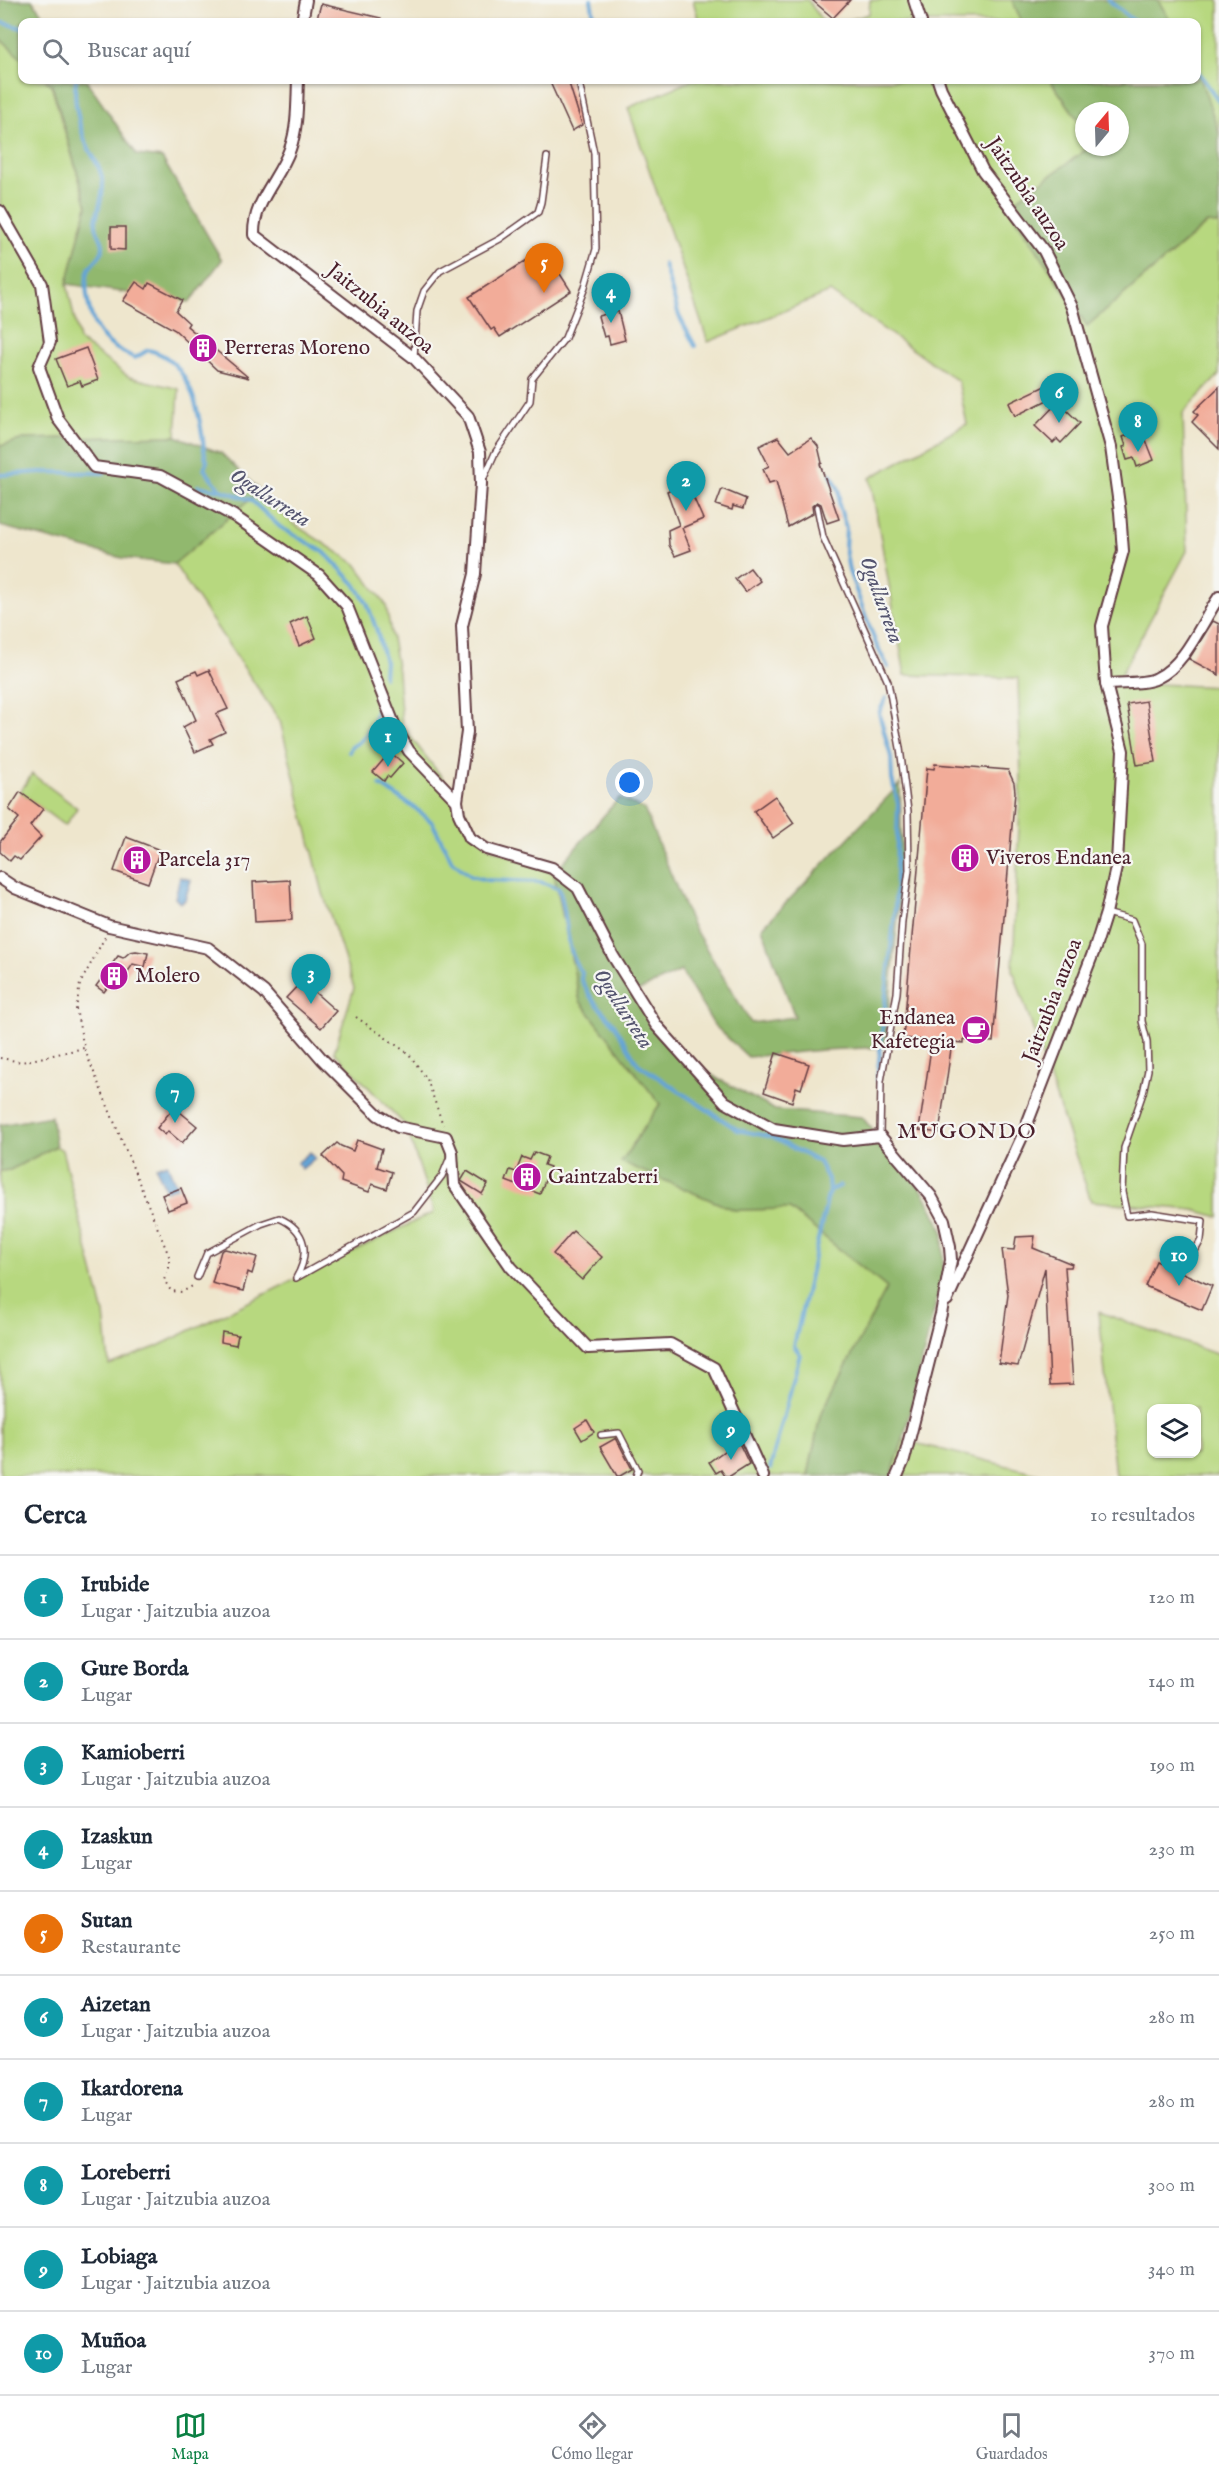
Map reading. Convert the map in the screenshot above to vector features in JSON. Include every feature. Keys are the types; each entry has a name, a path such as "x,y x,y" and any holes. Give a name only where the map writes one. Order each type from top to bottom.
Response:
{"street":[{"path":"303,18 306,0"},
{"path":"914,0 920,18"},
{"name":"Jaitzubia auzoa","path":"298,84 295,129 290,150 258,207 254,220 254,235 414,358 468,416 480,452 482,484 476,574 462,626 467,732 457,801 459,814 470,838 486,849 552,868 578,888 613,956 656,1025 725,1101 774,1129 843,1140 880,1136 931,1196 944,1220 951,1260 941,1314 904,1460 897,1476"},
{"name":"Jaitzubia auzoa","path":"939,84 983,171 1044,251 1072,307 1111,447 1123,551 1102,626 1106,684 1123,751 1117,863 1106,914 1022,1137 941,1314"},
{"name":"Jaitzubia auzoa","path":"0,211 42,284 50,342 39,367 46,388 58,419 94,467 160,476 234,516 320,575 347,606 396,729 409,751 457,801"},
{"path":"1106,684 1156,679 1183,658 1219,597"},
{"path":"0,878 15,888 109,926 208,948 264,992 322,1059 378,1115 398,1127 447,1137 452,1152 454,1184 511,1267 588,1348 670,1344 714,1368 763,1476"}],"lane":[{"path":"482,484 495,453 530,401 532,379 565,338 584,290 596,249 594,153 579,84"},
{"path":"414,358 417,311 424,291 441,271 500,239 538,213 547,157"},
{"path":"818,507 823,537 888,682 908,811 909,870 897,993 881,1081 880,1136"},
{"path":"1106,914 1132,920 1142,944 1142,1021 1147,1041 1148,1070 1143,1093 1124,1148 1122,1192 1127,1216 1152,1213 1203,1221 1201,1240 1190,1260"},
{"path":"197,1277 207,1253 261,1224 279,1218 289,1222 304,1242 305,1263 296,1278 414,1212 442,1176 452,1152"},
{"path":"601,1435 619,1433 638,1470 636,1476"}],"path":[{"path":"109,926 80,984 76,1009 84,1048 169,1256 169,1268 164,1280 171,1291 182,1292 194,1285 197,1277"},
{"path":"356,1017 409,1054 427,1079 447,1137"},
{"path":"0,1058 22,1062 84,1048"}],"green space":[{"path":"0,0 32,0 45,18 18,18 18,55 0,39"},
{"path":"693,0 808,0 820,18 698,18"},
{"path":"870,0 1012,0 1020,18 856,18 869,14"},
{"path":"1012,0 1158,0 1169,18 1020,18"},
{"path":"1151,0 1219,0 1219,136 1198,84 1201,84 1201,18 1160,18"},
{"path":"0,39 18,55 18,84 51,85 87,206 67,284 79,340 129,377 179,389 176,436 24,439 0,446"},
{"path":"1201,81 1219,133 1219,224 1207,223 1087,326 1008,206 1077,156 1129,156 1129,102 1075,102 1075,115 1053,84 1201,84"},
{"path":"89,84 137,155 162,158 222,260 190,302 67,284 87,206 52,85"},
{"path":"683,84 1053,84 1075,115 1075,156 1077,156 1008,206 1087,326 1208,223 1219,224 1219,375 1183,413 1187,551 1117,682 1219,687 1219,1217 1194,1210 1091,1201 1013,970 1021,778 1018,678 905,675 870,478 967,424 958,381 830,292 708,342 628,108"},
{"path":"176,436 221,453 260,491 174,564 122,558 0,526 0,446 24,439"},
{"path":"260,491 292,523 356,564 386,605 398,672 402,726 448,785 488,847 554,873 580,1001 660,1104 622,1162 734,1210 790,1209 887,1288 820,1416 808,1476 0,1476 0,1171 10,1170 56,1146 62,1150 104,1314 109,1365 156,1347 434,1212 406,1126 334,1052 354,988 323,893 280,721 174,564"},
{"path":"32,774 77,808 65,826 20,792"},
{"path":"900,784 902,875 885,1047 748,1057 714,1025 681,971 636,992 677,1056 775,1110 862,1117 924,1193 943,1231 943,1273 903,1440 891,1476 808,1476 820,1416 887,1288 790,1209 734,1210 621,1162 660,1104 580,1001 554,873 619,798 644,809 692,925 751,1023 795,1017 762,928"},
{"path":"51,1116 56,1146 10,1170 0,1171 0,1125"},
{"path":"1099,1312 1219,1355 1219,1476 1115,1476"},
{"path":"903,1440 1048,1476 891,1476"}],"water":[{"path":"180,877 191,880 185,900 180,903 175,898"},
{"path":"310,1152 315,1158 302,1169 297,1163"},
{"path":"167,1163 177,1187 166,1191 156,1167"}],"building":[{"path":"812,0 850,0 833,18"},
{"path":"321,4 381,18 317,18"},
{"path":"551,84 569,84 582,125 572,131"},
{"path":"111,227 125,227 125,250 111,249"},
{"path":"544,249 571,291 500,337 494,328 491,330 469,297"},
{"path":"136,282 146,289 149,283 182,300 176,311 189,323 187,326 249,378 217,370 175,330 123,301"},
{"path":"618,311 625,340 610,344 608,336 604,337 598,316"},
{"path":"86,348 98,380 82,386 80,381 67,386 56,359"},
{"path":"1064,377 1070,389 1015,416 1009,403"},
{"path":"1219,387 1219,449 1192,422 1198,415 1194,411"},
{"path":"1058,402 1080,423 1061,443 1057,439 1053,443 1035,426"},
{"path":"1142,430 1154,460 1137,467 1134,458 1127,460 1123,437"},
{"path":"778,437 790,452 811,438 818,446 822,463 820,464 839,519 827,523 821,504 817,502 812,506 813,513 788,527 776,481 769,483 763,469 769,466 759,446"},
{"path":"687,483 703,519 682,528 691,550 675,556 669,545 668,530 679,525 667,491"},
{"path":"722,489 746,499 743,509 733,506 732,510 716,505"},
{"path":"750,568 760,581 745,592 735,579"},
{"path":"307,616 316,638 299,646 290,624"},
{"path":"1213,621 1219,624 1219,675 1189,659"},
{"path":"209,670 228,709 216,714 225,732 210,739 213,744 195,752 183,727 196,720 178,679 196,671 198,675"},
{"path":"1146,701 1156,762 1137,765 1127,704"},
{"path":"390,752 403,763 390,778 387,776 384,781 373,772"},
{"name":"Viveros Endanea","path":"935,764 1008,770 1015,792 993,1042 964,1040 964,1043 952,1042 939,1133 919,1130 932,1041 903,1038 927,768 934,769"},
{"path":"20,792 43,809 30,826 41,837 20,860 14,856 10,861 0,852 0,842 19,818 9,809"},
{"path":"775,796 794,823 773,838 754,811"},
{"name":"Parcela 317","path":"126,837 160,850 148,883 114,871"},
{"path":"290,880 292,920 255,922 253,882"},
{"name":"Molero","path":"130,952 148,953 145,967 133,964 116,989 110,984 104,992 96,986 118,956 123,958"},
{"path":"302,981 336,1011 321,1028 286,998"},
{"path":"776,1053 809,1064 801,1089 796,1087 792,1102 764,1092"},
{"path":"174,1107 197,1126 182,1143 168,1131 165,1135 157,1128"},
{"path":"357,1140 382,1149 377,1167 392,1172 387,1189 372,1184 369,1192 341,1182 342,1176 323,1156 337,1143 353,1151"},
{"name":"Gaintzaberri","path":"534,1152 547,1157 544,1165 550,1167 540,1194 506,1181 510,1170 516,1172 522,1157 530,1160"},
{"path":"467,1171 488,1184 482,1194 461,1181"},
{"path":"181,1188 187,1203 168,1210 162,1195"},
{"path":"573,1231 602,1257 582,1280 553,1254"},
{"path":"1035,1236 1033,1248 1072,1264 1071,1267 1065,1267 1073,1384 1050,1385 1045,1268 1018,1366 999,1363 1008,1295 1002,1249 1014,1250 1016,1237"},
{"path":"225,1249 257,1257 252,1274 248,1272 243,1291 212,1283 221,1251"},
{"path":"1156,1261 1212,1286 1202,1310 1145,1286"},
{"path":"222,1332 238,1335 236,1345 221,1342"},
{"path":"587,1420 594,1432 582,1440 575,1428"},
{"path":"616,1438 632,1469 620,1476 617,1476 600,1447"},
{"path":"738,1441 749,1464 730,1476 725,1476 721,1470 716,1473 709,1462"}],"waterway":[{"name":"Ogallurreta","path":"591,0 594,18"},
{"path":"1108,0 1130,18"},
{"name":"Ogallurreta","path":"0,22 18,27"},
{"path":"1201,76 1219,101"},
{"name":"Ogallurreta","path":"75,84 80,124 103,184 96,224 103,243 103,250 89,269 86,285 88,304 97,329 108,343 126,354 135,358 148,350 161,354 180,371 197,408 207,461 204,469 221,490 251,500 280,527 324,552 355,584 367,603 377,631 385,662 384,677"},
{"name":"Ogallurreta","path":"664,264 679,316 695,346"},
{"path":"0,475 40,472 104,473"},
{"name":"Ogallurreta","path":"831,474 839,490 839,505 846,528 845,548 849,571 876,644 888,667"},
{"path":"198,486 221,490"},
{"name":"Ogallurreta","path":"349,752 372,725 378,695"},
{"name":"Ogallurreta","path":"877,1080 895,910 898,804 892,779 891,757 879,713 886,698"},
{"name":"Ogallurreta","path":"380,785 432,822 452,861 471,876 487,880 541,882 559,889 569,942 582,973 581,979 592,999 614,1024 638,1064 738,1130 772,1137 819,1162 828,1179 829,1191 794,1346 800,1354 770,1469"},
{"name":"Ogallurreta","path":"829,1190 840,1186"}],"place":[{"name":"Sutan","path":"544,293"},
{"name":"Izaskun","path":"611,323"},
{"name":"Perreras Moreno","path":"203,348"},
{"name":"Aizetan","path":"1059,423"},
{"name":"Loreberri","path":"1138,452"},
{"name":"Gure Borda","path":"686,511"},
{"name":"Irubide","path":"388,767"},
{"name":"Viveros Endanea","path":"965,858"},
{"name":"Parcela 317","path":"137,860"},
{"name":"Molero","path":"114,976"},
{"name":"Kamioberri","path":"311,1004"},
{"name":"Endanea Kafetegia","path":"976,1030"},
{"name":"Ikardorena","path":"175,1123"},
{"name":"Gaintzaberri","path":"527,1177"},
{"name":"Muñoa","path":"1179,1286"},
{"name":"Lobiaga","path":"731,1460"}],"district":[{"name":"MUGONDO","path":"967,1132"}]}
